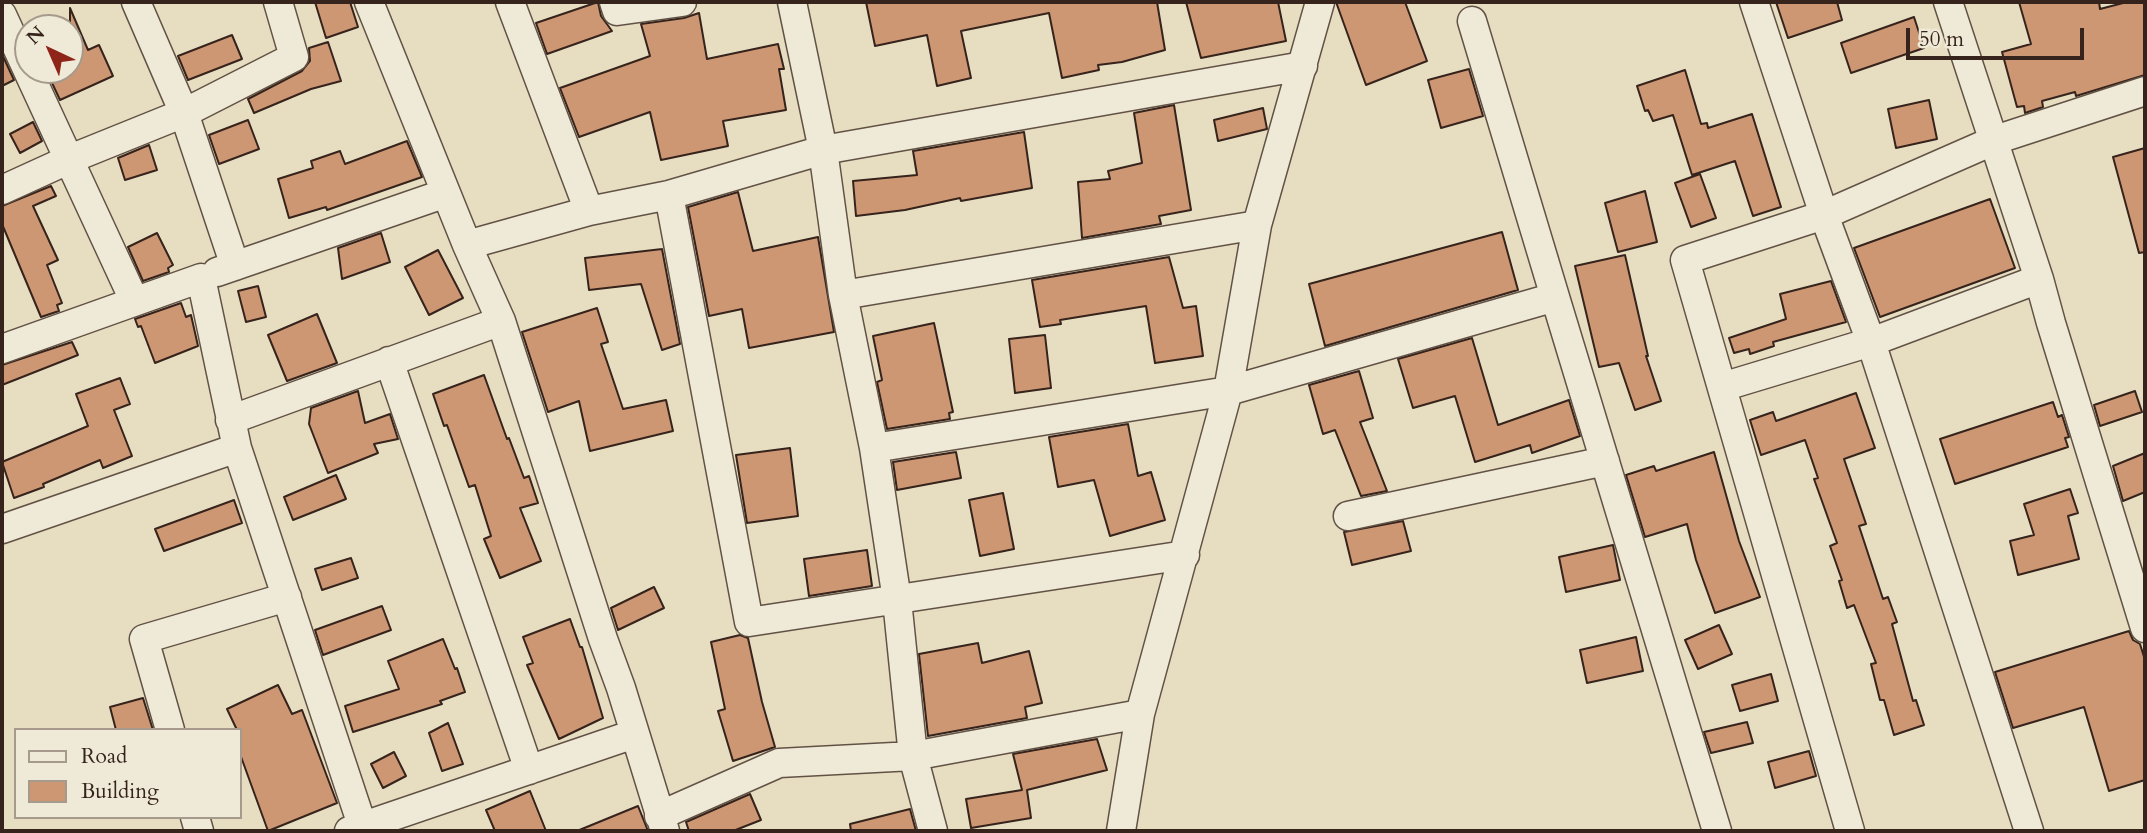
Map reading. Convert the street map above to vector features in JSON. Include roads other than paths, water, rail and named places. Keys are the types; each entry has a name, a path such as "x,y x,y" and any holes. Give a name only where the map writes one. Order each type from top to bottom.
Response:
{"street":[{"path":"136,2 184,113 235,266"},
{"path":"2,190 184,113 294,57 278,2"},
{"path":"369,2 467,245 501,321 662,824 779,763 913,756 1140,714"},
{"path":"510,2 589,211"},
{"path":"614,2 617,11 682,2"},
{"path":"792,2 823,150 843,295 874,448 897,600 913,756 933,831"},
{"path":"1121,831 1140,714 1228,391 1257,225 1320,2"},
{"path":"1754,2 1824,215 1871,342 2029,831"},
{"path":"1948,2 2039,279 2145,628"},
{"path":"2,15 134,300"},
{"path":"1472,21 1717,831"},
{"path":"467,245 589,211 669,195 823,150 1303,66"},
{"path":"1850,831 1685,260 1824,215 1995,140 2145,90"},
{"path":"2,349 134,300 446,193"},
{"path":"669,195 749,622 1185,555"},
{"path":"843,295 1257,225"},
{"path":"201,278 237,448 287,597 358,830 634,734"},
{"path":"1722,387 1871,342 2039,279"},
{"path":"874,448 1228,391 1555,297"},
{"path":"230,421 501,321"},
{"path":"389,361 529,770"},
{"path":"2,529 237,448"},
{"path":"1348,516 1605,461"},
{"path":"169,728 144,639 287,597"}]}
